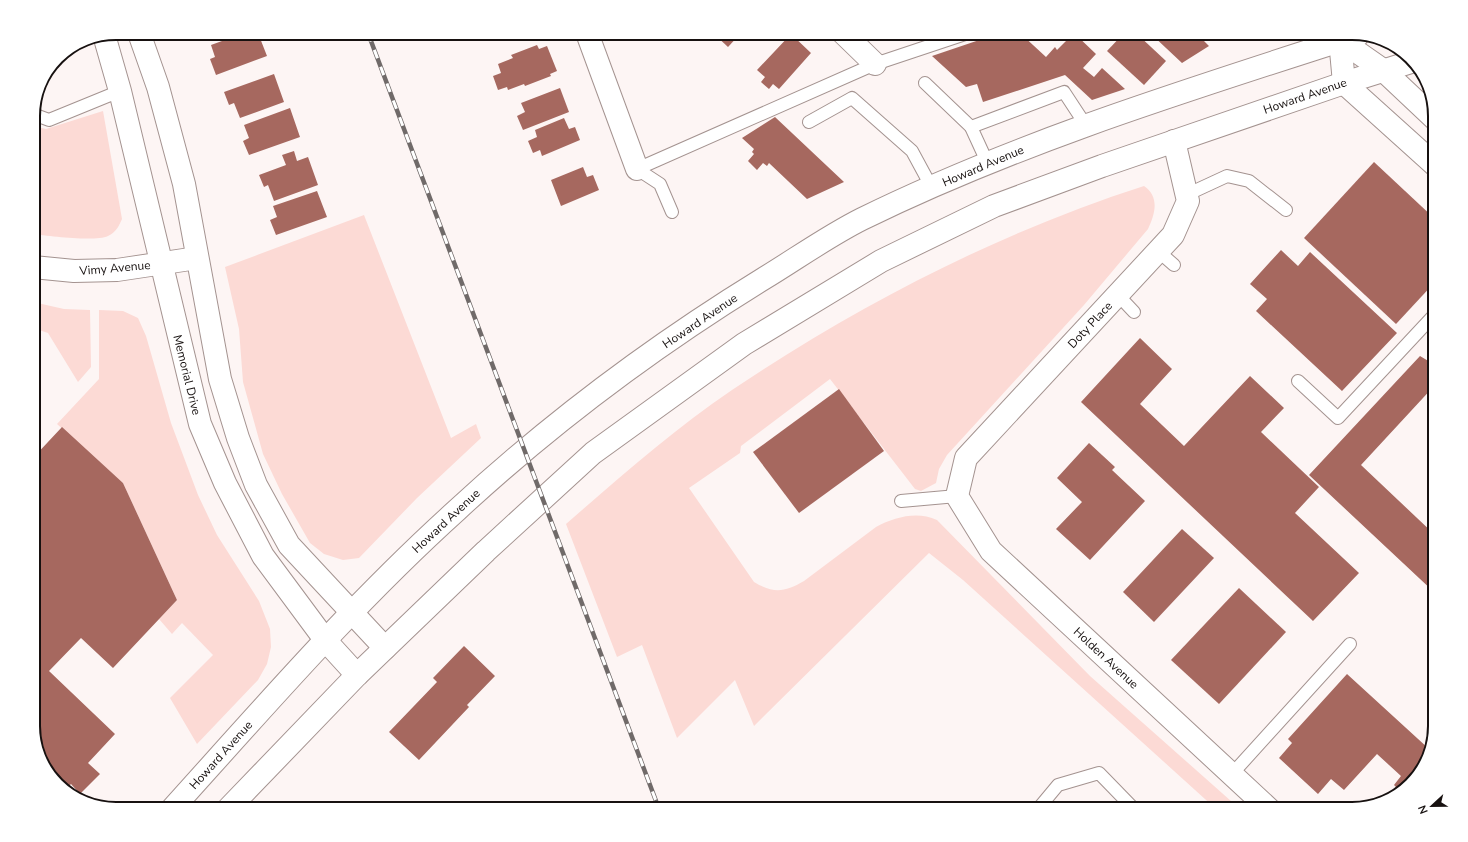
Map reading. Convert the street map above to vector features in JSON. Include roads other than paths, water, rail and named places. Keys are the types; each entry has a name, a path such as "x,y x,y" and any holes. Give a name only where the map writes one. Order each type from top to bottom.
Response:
{"main road":[{"path":"141,40 158,87 184,184 220,379 238,438 256,485 289,545 385,648"},
{"path":"590,40 638,169"},
{"path":"850,40 875,64"},
{"name":"Howard Avenue","path":"178,802 351,613 456,510 574,410 708,312 860,220 932,188 1085,124 1332,40"},
{"path":"1344,40 1344,83 1428,159"},
{"path":"1349,40 1428,112"},
{"name":"Memorial Drive","path":"106,41 120,91 200,424 222,477 263,556 326,641 358,675"},
{"name":"Howard Avenue","path":"235,802 385,648 593,453 744,344 881,261 994,206 1174,141 1407,63"},
{"name":"Doty Place","path":"957,496 966,458 1118,295 1166,258 1188,201 1174,141"},
{"name":"Vimy Avenue","path":"40,268 74,271 103,271 197,258"},
{"name":"Holden Avenue","path":"957,496 991,551 1262,802"}],"lane":[{"path":"638,169 875,64 947,40"},
{"path":"925,83 971,127 988,164"},
{"path":"40,117 49,120 120,91"},
{"path":"971,127 1064,92 1085,124"},
{"path":"809,122 852,98 912,152 932,188"},
{"path":"638,169 660,184 672,212"},
{"path":"1186,195 1227,176 1249,181 1286,210"},
{"path":"1118,295 1134,312"},
{"path":"1298,381 1338,418 1428,322"},
{"path":"901,501 957,496"},
{"path":"1232,774 1350,644"},
{"path":"1044,802 1058,784 1099,774 1127,802"}],"railway":[{"path":"371,40 656,802"}]}
